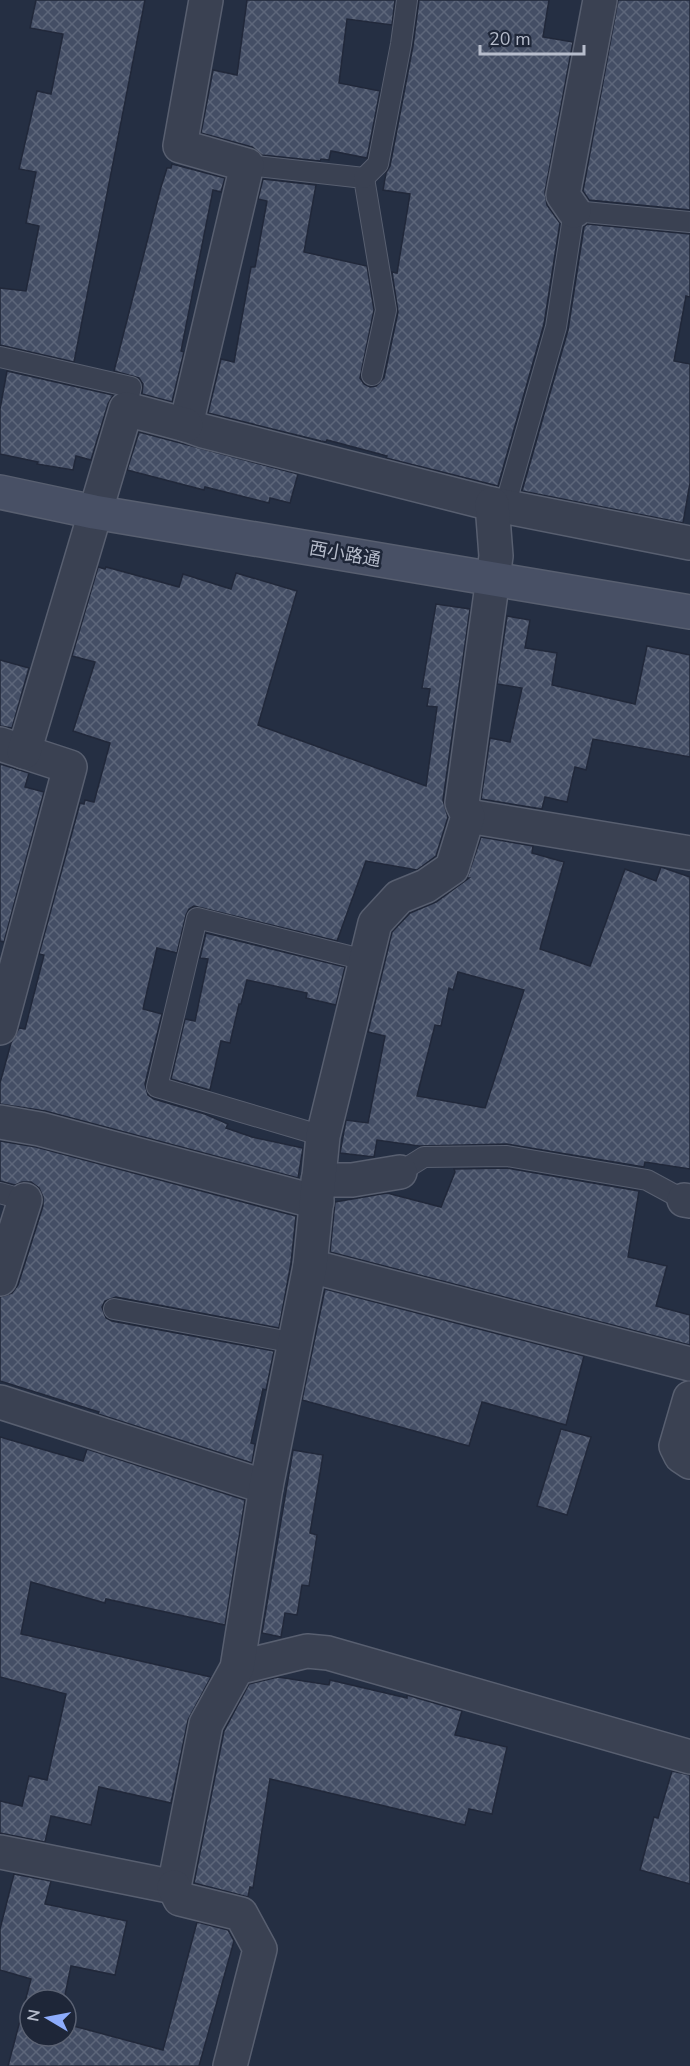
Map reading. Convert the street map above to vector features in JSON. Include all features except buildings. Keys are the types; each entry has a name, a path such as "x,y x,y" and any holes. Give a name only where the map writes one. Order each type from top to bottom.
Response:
{"street":[{"path":"186,424 247,165 180,146 206,0"},
{"path":"574,211 563,195 600,0"},
{"path":"0,1028 70,767 12,748 94,512 126,409 215,434 498,505 690,543"},
{"name":"西小路通","path":"0,492 94,512 690,612"},
{"path":"230,2066 260,1949 240,1914 180,1899 174,1887 206,1724 237,1668 266,1487 310,1266 323,1136 375,923 399,897 426,886 452,868 468,816 462,803 496,556 498,505"},
{"path":"468,816 690,853"},
{"path":"0,1122 317,1191 352,1180 400,1172"},
{"path":"0,1279 12,1197"},
{"path":"310,1266 690,1364"},
{"path":"690,1398 676,1446 681,1456 690,1462"},
{"path":"0,1402 266,1487"},
{"path":"237,1668 307,1651 328,1653 690,1757"},
{"path":"0,1852 174,1887"}],"lane":[{"path":"364,178 378,164 407,0"},
{"path":"247,165 364,178"},
{"path":"364,178 386,310 372,375"},
{"path":"498,505 556,327 574,211 690,222"},
{"path":"0,357 131,387 126,409"},
{"path":"323,1136 157,1087 186,963 197,918 365,960"},
{"path":"400,1172 424,1157 507,1156 647,1180 687,1200"},
{"path":"114,1309 295,1343"}]}
